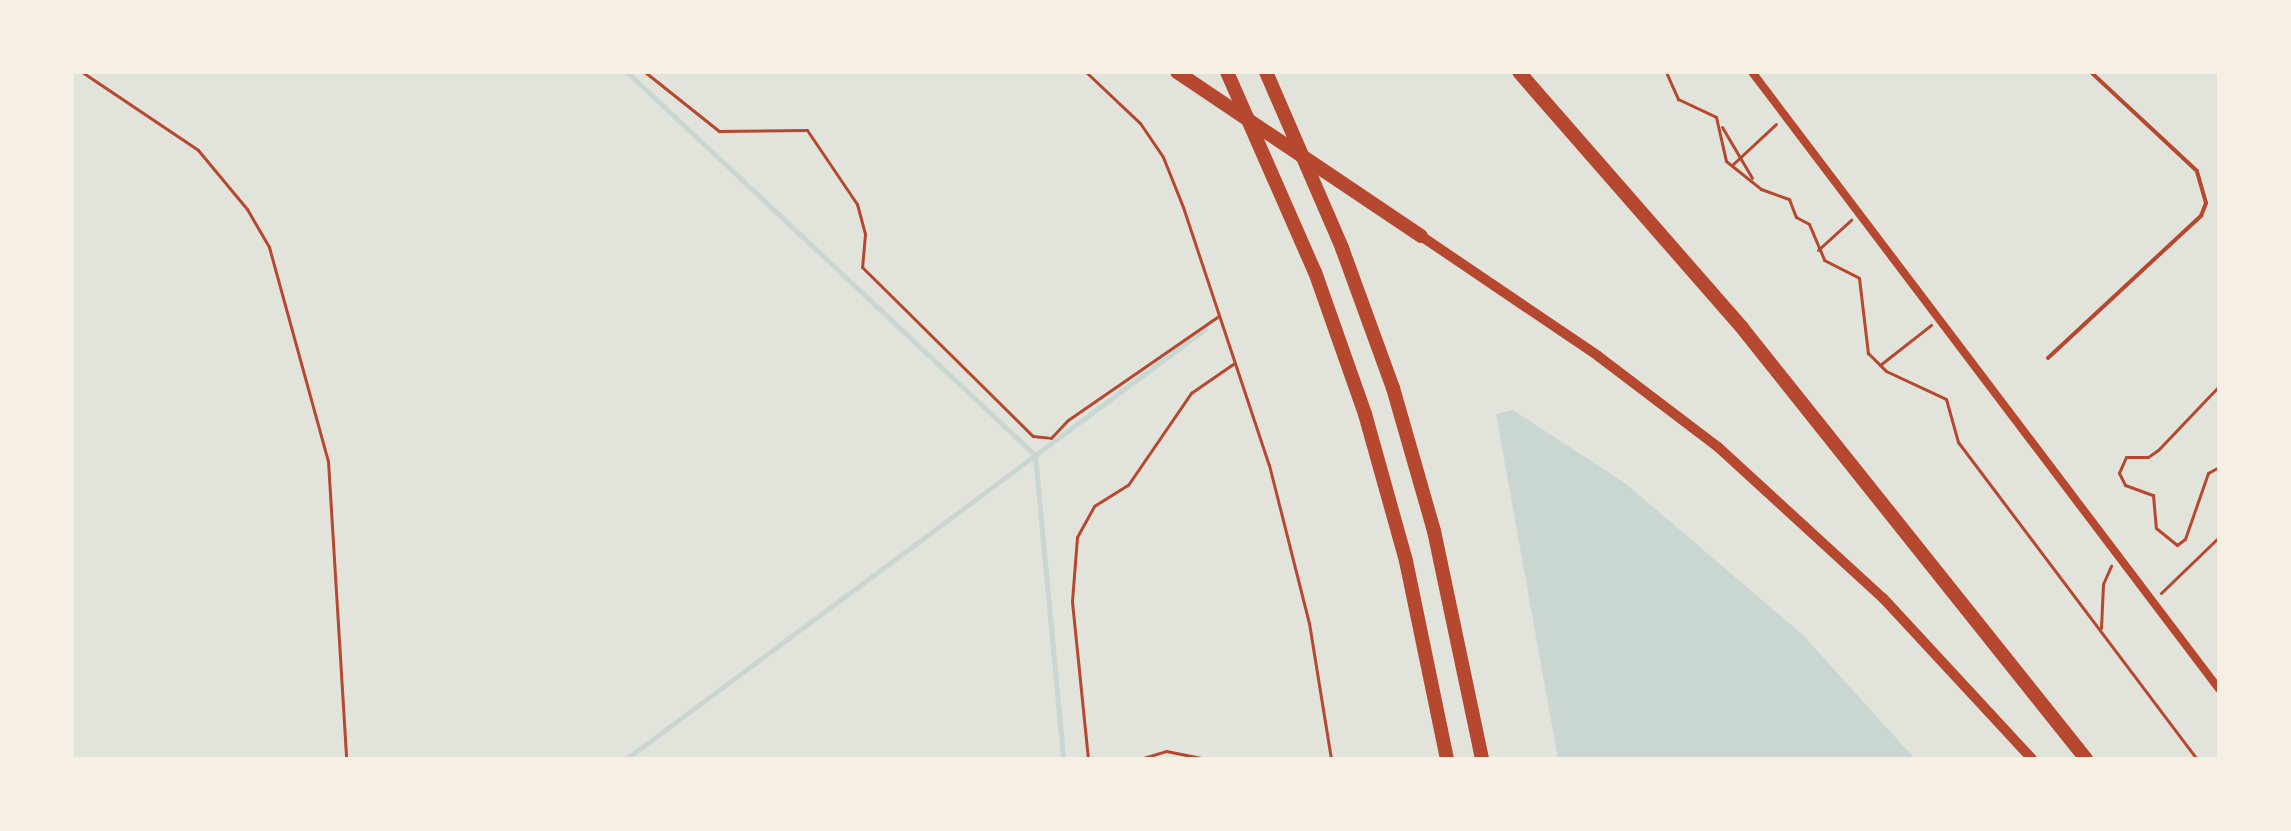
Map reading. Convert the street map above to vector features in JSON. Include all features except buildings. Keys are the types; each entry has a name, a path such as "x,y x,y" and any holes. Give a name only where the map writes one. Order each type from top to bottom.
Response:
{"highway":[{"path":"1177,72 1421,236"},
{"path":"1227,72 1303,243 1365,414 1406,561 1447,759"},
{"path":"1266,72 1337,234 1393,388 1444,574 1482,759"},
{"path":"1519,72 1753,340 2086,759"}],"street":[{"path":"1752,72 2219,689"},
{"path":"1421,236 1586,348 1718,447 1883,598 2032,759"}],"lane":[{"path":"2048,358 2201,216 2206,203 2197,171 2091,72"}],"path":[{"path":"82,72 198,150 247,209 269,247 328,461 336,520 333,586 346,759"},
{"path":"645,72 719,131 807,130 857,204 865,234 862,267 1033,436 1051,438 1068,420 1219,316"},
{"path":"1086,72 1140,123 1163,157 1269,465 1309,623 1331,759"},
{"path":"1666,72 1678,99 1707,110 1720,124 1743,154 1753,180"},
{"path":"1720,124 1721,152 1732,165 1761,189 1789,199 1796,217 1809,224 1818,250 1828,264 1859,278 1866,318 1864,345 1880,365 1912,387 1933,389 1946,399 1958,442 2197,759"},
{"path":"1732,165 1774,125"},
{"path":"1818,250 1847,224"},
{"path":"1880,365 1929,327"},
{"path":"1088,759 1072,601 1077,537 1094,506 1128,485 1191,393 1233,364"},
{"path":"2219,386 2158,450 2148,457 2126,457 2119,473 2125,485 2153,495 2156,528 2177,545 2185,539 2208,473 2219,467"},
{"path":"2152,601 2219,537"},
{"path":"2101,628 2103,584 2120,559"},
{"path":"1140,759 1166,751 1206,759"},
{"path":"1227,759 1234,759"}],"shaded area":[{"path":"72,72 2219,72 2219,759 72,759"},
{"path":"1513,410 1626,484 1803,635 1915,759 1558,759 1496,414"}],"waterway":[{"path":"627,72 1035,455 1063,759"},
{"path":"626,759 1205,329"}]}
